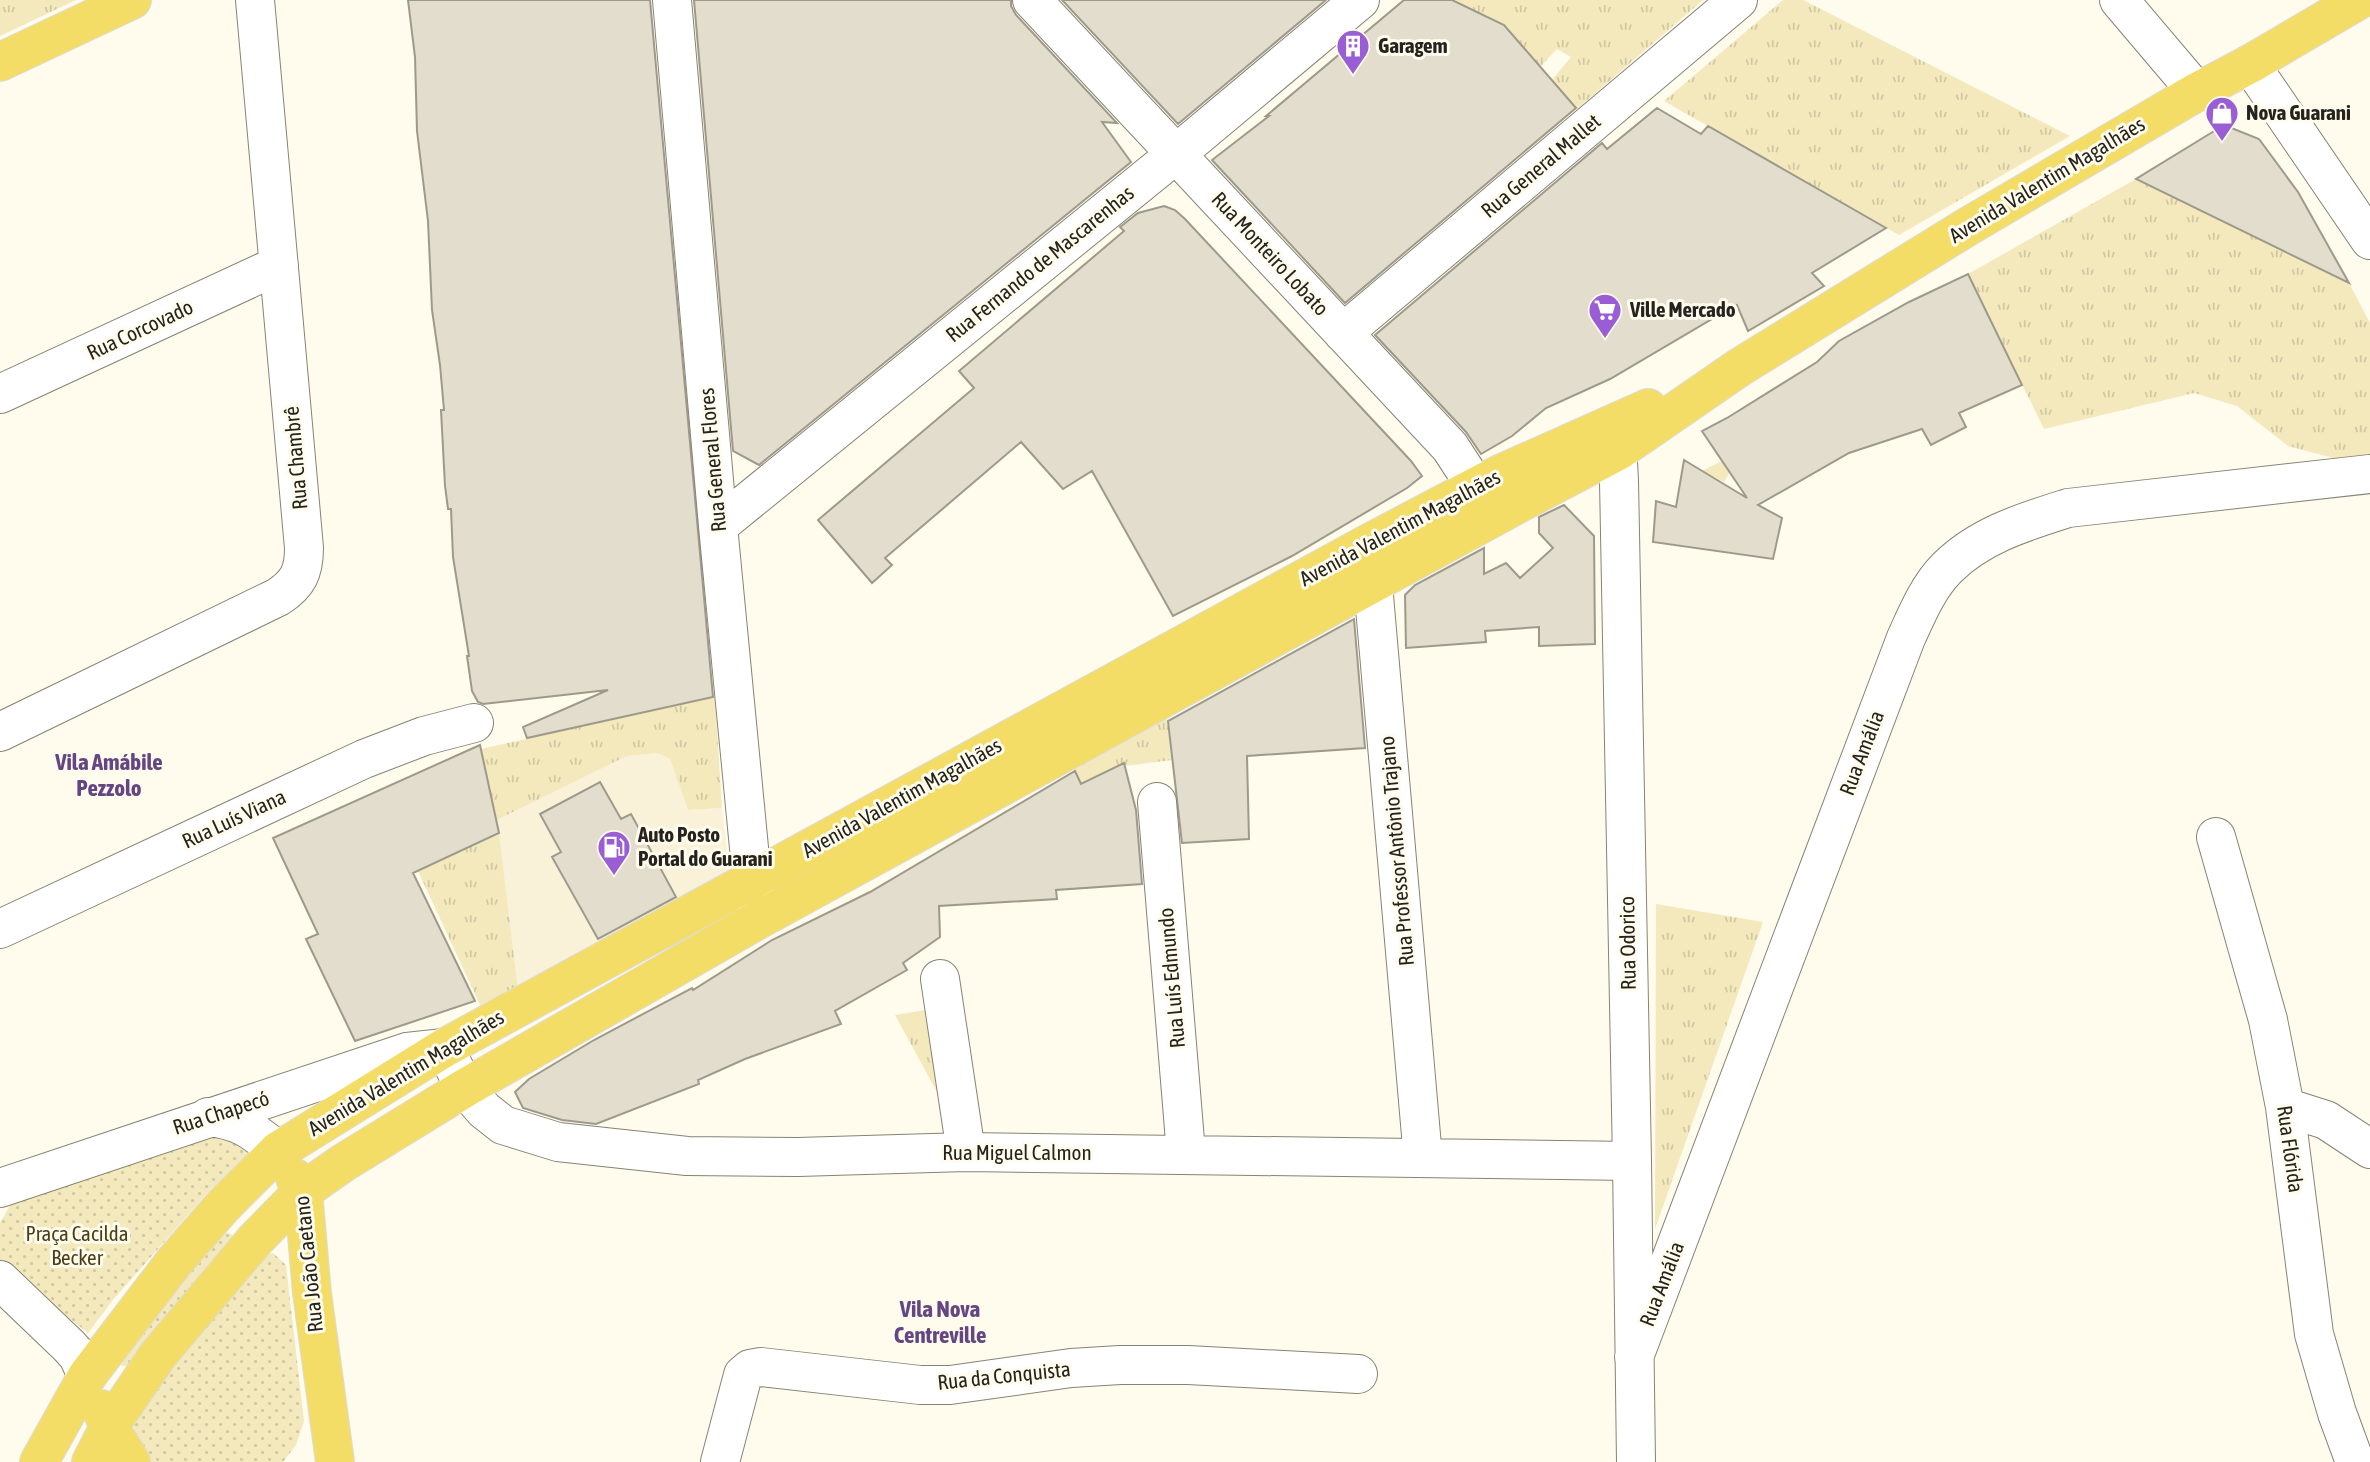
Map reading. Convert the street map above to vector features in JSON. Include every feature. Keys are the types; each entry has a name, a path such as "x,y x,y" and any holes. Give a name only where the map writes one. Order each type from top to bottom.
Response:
{"main road":[{"path":"0,62 132,0"},
{"name":"Avenida Valentim Magalhães","path":"91,1462 109,1427 158,1355 255,1240 303,1191 343,1163 465,1088 758,920 1374,583 1482,504 1500,474 1617,437 1740,367 1967,227 2359,0"},
{"name":"Avenida Valentim Magalhães","path":"39,1462 87,1376 174,1262 223,1206 278,1151 444,1048 1369,543 1482,504"},
{"name":"Rua João Caetano","path":"278,1151 303,1191 329,1455"},
{"path":"87,1376 109,1427 131,1462"}],"street":[{"name":"Rua Chambrê","path":"0,732 278,597 290,589 299,578 304,565 255,0"},
{"name":"Rua General Flores","path":"672,0 718,526 758,920"},
{"name":"Rua Monteiro Lobato","path":"1032,0 1450,447 1482,504"},
{"name":"Rua Fernando de Mascarenhas","path":"718,526 1176,154 1360,0"},
{"name":"Rua General Mallet","path":"1343,333 1738,0"},
{"path":"2119,0 2197,92"},
{"path":"2250,64 2370,240"},
{"name":"Rua Corcovado","path":"0,394 279,265"},
{"name":"Rua Odorico","path":"1617,437 1636,1462"},
{"name":"Rua Amália","path":"1634,1357 1906,638 1923,601 1946,569 1977,543 2023,522 2068,508 2370,474"},
{"name":"Rua Professor Antônio Trajano","path":"1369,543 1423,1158"},
{"name":"Rua Luís Viana","path":"0,929 364,759 424,736 474,723"},
{"name":"Rua Luís Edmundo","path":"1157,802 1186,1153"},
{"name":"Rua Flórida","path":"2216,837 2268,1020 2286,1107 2314,1334 2337,1413 2355,1462"},
{"path":"940,979 965,1152"},
{"name":"Rua Miguel Calmon","path":"444,1048 465,1088 484,1110 503,1125 558,1142 687,1156 798,1157 965,1152 1186,1153 1632,1161"},
{"name":"Rua Chapecó","path":"0,1188 407,1052 444,1048"},
{"path":"2286,1107 2326,1120 2370,1149"},
{"name":"Rua João Caetano","path":"208,1117 237,1123 278,1151"},
{"path":"0,1280 69,1346 78,1356 87,1376"},
{"name":"Rua da Conquista","path":"720,1462 743,1375 750,1369 761,1367 920,1385 950,1385 1071,1368 1120,1366 1188,1365 1358,1374"}],"shaded area":[{"path":"657,753 670,759 688,810 722,808 730,878 518,990 497,820 627,756"}],"green space":[{"path":"0,0 76,0 0,36"},
{"path":"1452,0 1703,0 1577,109 1552,80 1571,57 1557,49 1540,67 1504,25"},
{"path":"1783,0 1803,0 2070,136 1899,235 1664,101"},
{"path":"2136,179 2349,283 2370,323 2370,456 2360,465 2288,446 2237,406 2194,393 2044,429 1968,274"},
{"path":"1743,450 1724,482 1702,471"},
{"path":"715,697 722,808 688,810 670,759 657,753 627,756 497,820 481,749"},
{"path":"1167,715 1172,760 1125,766 1123,764 1081,784 1074,768"},
{"path":"499,833 518,990 481,1007 418,871"},
{"path":"1656,904 1763,922 1655,1229"},
{"path":"926,1010 943,1103 895,1015"},
{"name":"Praça Cacilda Becker","path":"216,1131 254,1155 211,1189 112,1301 88,1333 0,1264 0,1223 11,1204"},
{"name":"Praça Cacilda Becker","path":"225,1232 235,1236 133,1366 122,1366 120,1359 130,1341"},
{"path":"273,1253 286,1265 304,1421 296,1445 283,1462 146,1462 138,1456 133,1422 249,1261"}],"building":[{"path":"408,0 650,0 713,697 527,738 523,727 608,690 483,704 478,702 472,691 453,557 451,509 448,509 445,486 441,410 444,410 432,310 428,221 417,131 415,57"},
{"path":"694,0 1011,0 1016,15 1117,123 1102,122 1131,162 759,465 733,451"},
{"path":"1062,0 1326,0 1178,124"},
{"path":"1404,0 1452,0 1504,25 1576,108 1345,303 1212,160 1269,116 1266,116"},
{"path":"1657,108 1701,134 1708,126 1886,228 1812,273 1824,286 1748,331 1737,305 1610,379 1546,408 1512,436 1481,454 1466,432 1375,335 1602,143 1607,149"},
{"path":"2224,125 2259,139 2298,192 2349,283 2136,179"},
{"path":"1164,206 1175,210 1185,219 1422,476 1407,488 1292,556 1173,616 1092,471 1063,489 1021,442 885,558 892,565 872,583 818,520 974,388 959,371 1124,231 1120,227 1138,213"},
{"path":"1968,274 2022,385 1959,413 1966,427 1931,445 1922,429 1849,453 1758,505 1782,518 1773,559 1653,542 1656,501 1676,507 1684,460 1747,498 1702,431 1817,362 1839,341 1909,302"},
{"path":"1564,505 1594,536 1595,644 1539,646 1539,627 1485,631 1486,642 1406,648 1405,595 1415,585 1484,548 1484,574 1506,563 1520,578 1553,548 1539,533 1539,517"},
{"path":"1354,619 1365,748 1247,756 1249,839 1182,843 1168,721"},
{"path":"480,745 499,833 413,873 475,1001 355,1041 306,939 318,934 273,838"},
{"path":"1124,763 1136,810 1142,884 1056,890 1057,899 939,906 940,937 903,963 907,970 835,1011 841,1024 745,1059 698,1080 699,1084 596,1124 562,1120 523,1108 515,1092 529,1079 594,1040 692,988 693,990 772,940 870,892 1075,771 1081,784"},
{"name":"Auto Posto Portal do Guarani","path":"600,782 621,819 631,814 676,897 598,939 552,857 561,852 540,814"}],"place":[{"name":"Garagem","path":"1353,76"},
{"name":"Nova Guarani","path":"2222,143"},
{"name":"Ville Mercado","path":"1605,340"},
{"name":"Auto Posto Portal do Guarani","path":"614,877"}],"district":[{"name":"Vila Amábile Pezzolo","path":"109,775"},
{"name":"Vila Nova Centreville","path":"940,1322"}]}
